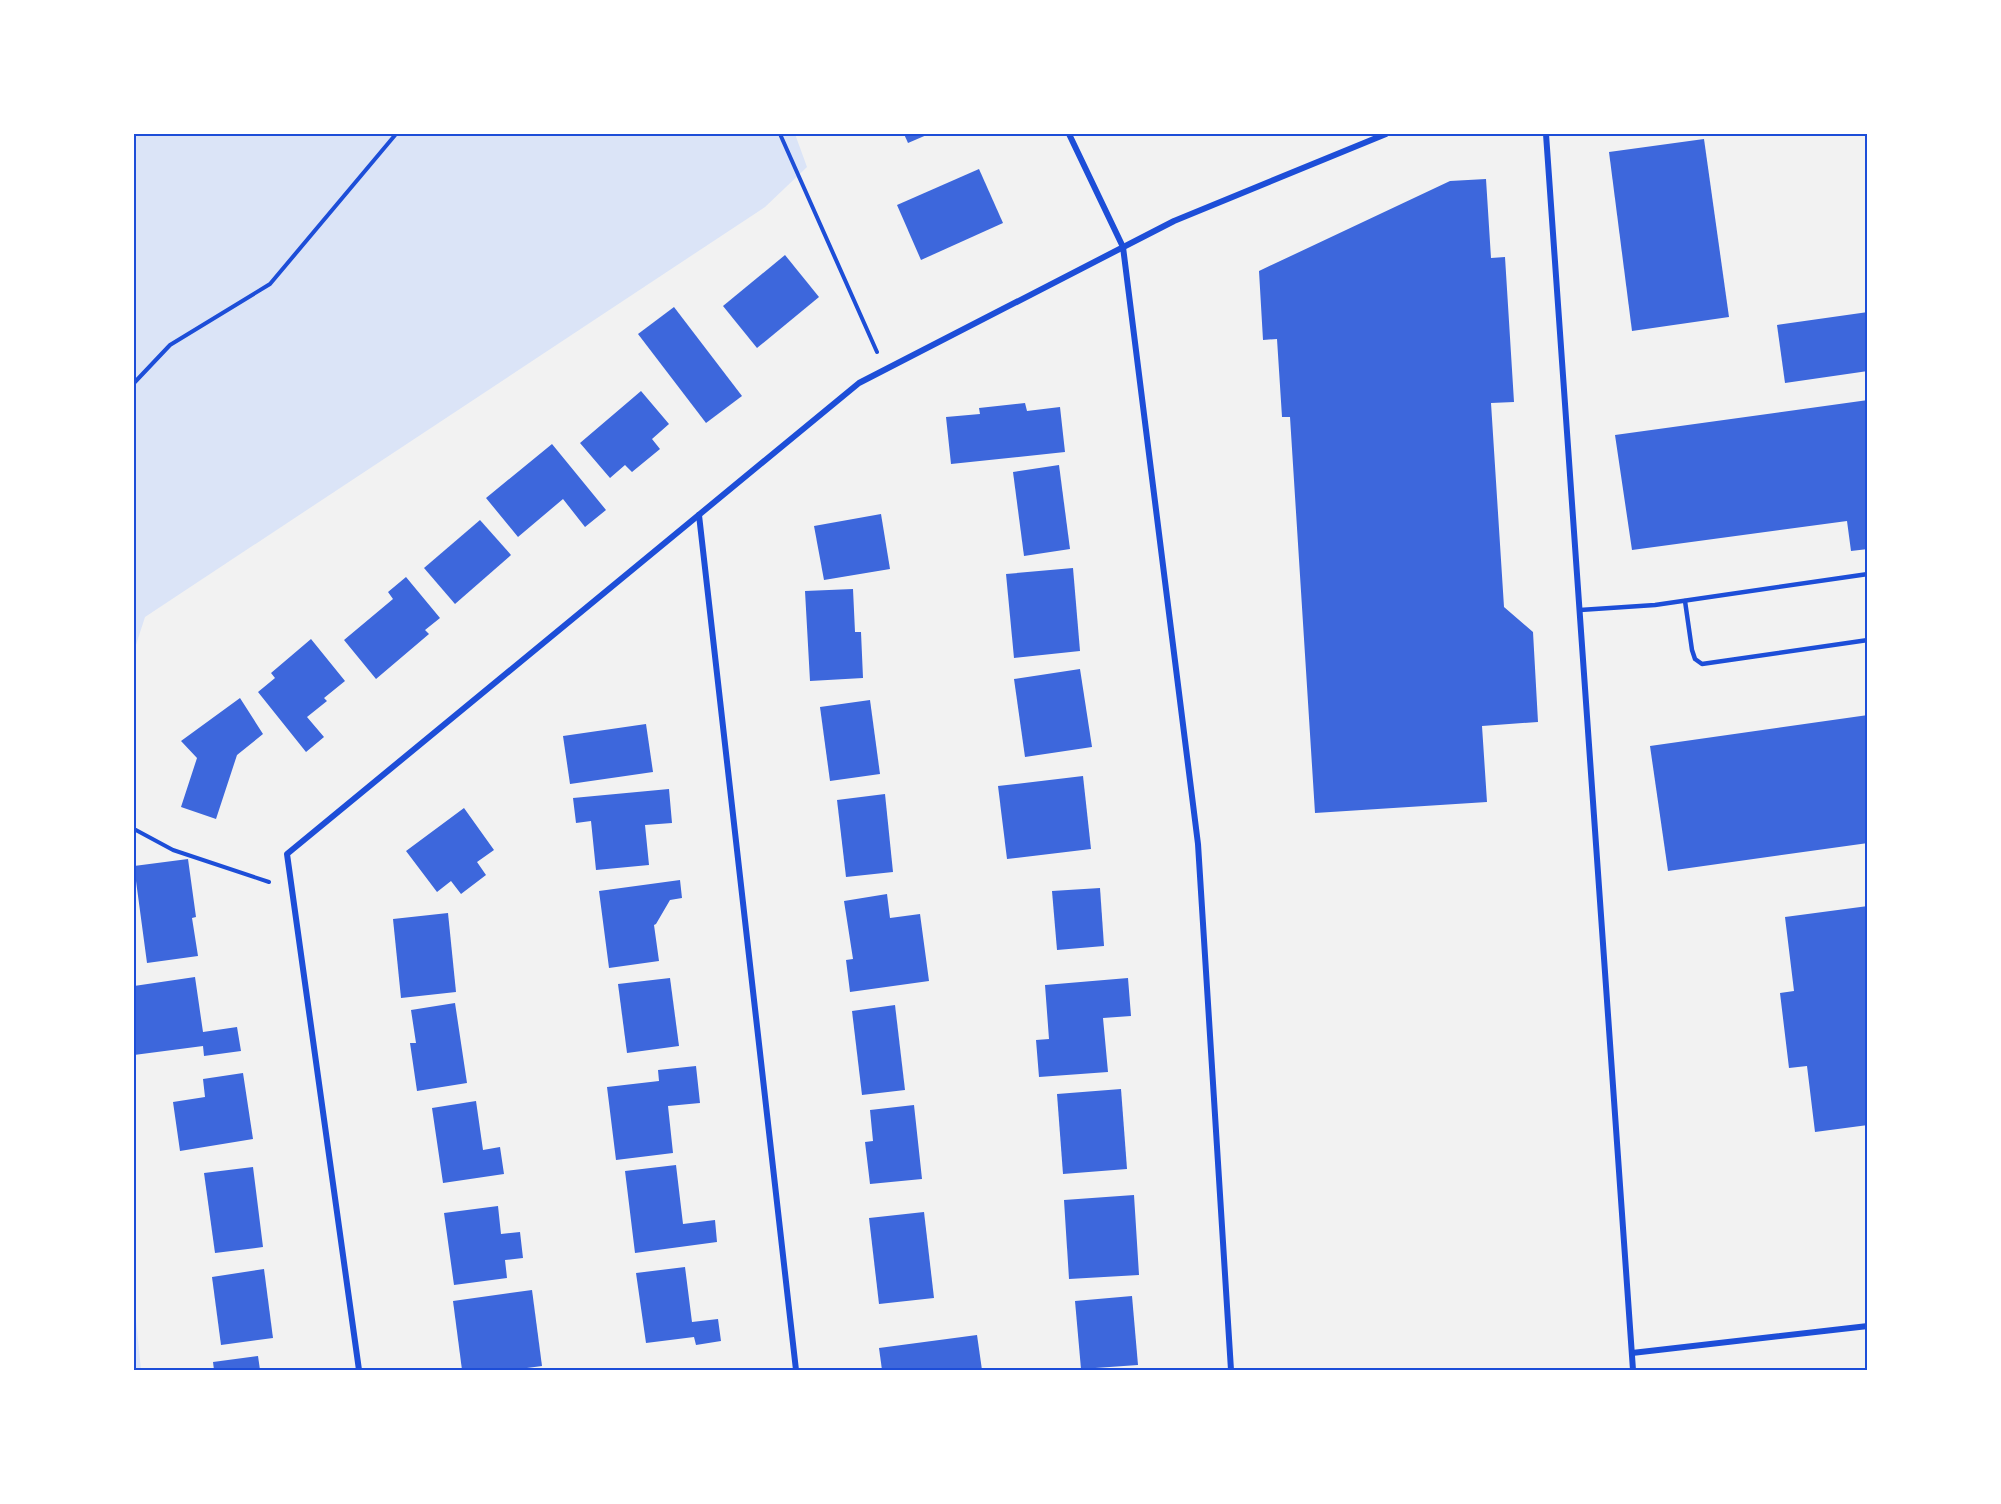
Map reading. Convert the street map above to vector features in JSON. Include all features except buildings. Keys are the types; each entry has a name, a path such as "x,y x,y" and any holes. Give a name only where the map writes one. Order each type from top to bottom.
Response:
{"street":[{"path":"1069,134 1123,247 1198,844 1231,1371"},
{"path":"359,1371 286,854 859,383 1174,220 1386,134"},
{"path":"1546,134 1633,1371"},
{"path":"699,515 796,1371"},
{"path":"1632,1353 1868,1326"}],"lane":[{"path":"1580,610 1655,605 1868,574"},
{"path":"1686,601 1692,650 1695,659 1702,664 1868,640"}],"path":[{"path":"134,383 170,345 270,284 396,134"},
{"path":"780,134 884,369"},
{"path":"134,829 173,850 291,890"}],"shaded area":[{"path":"134,134 795,134 807,167 765,207 145,617 134,651"},
{"path":"134,1299 141,1370 134,1370"}]}
